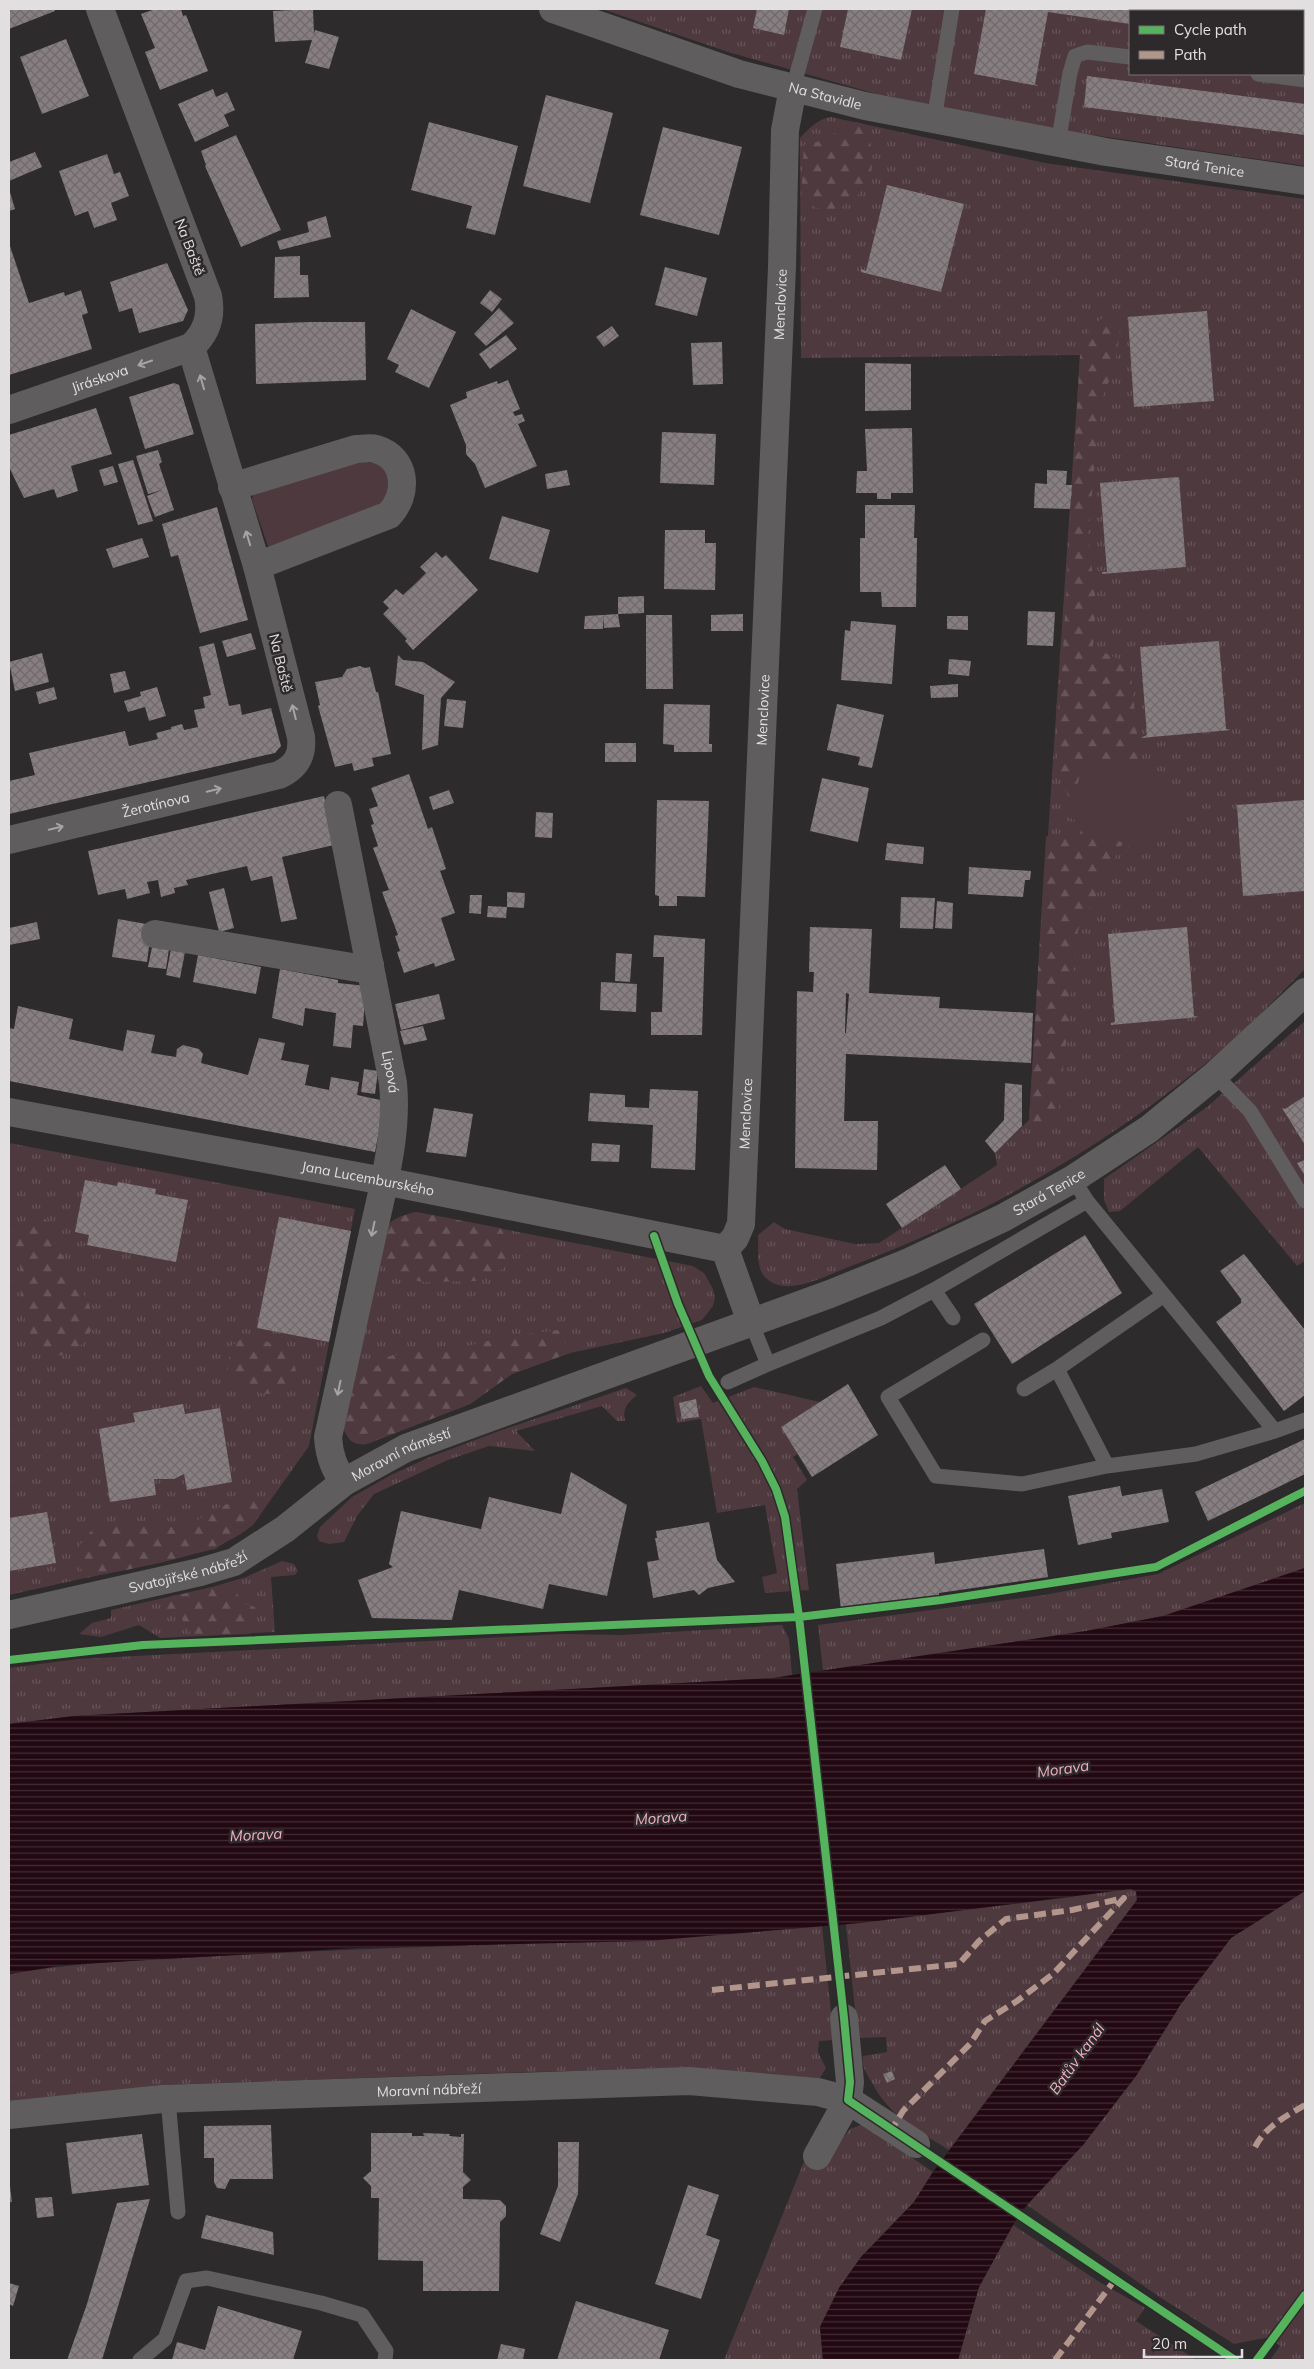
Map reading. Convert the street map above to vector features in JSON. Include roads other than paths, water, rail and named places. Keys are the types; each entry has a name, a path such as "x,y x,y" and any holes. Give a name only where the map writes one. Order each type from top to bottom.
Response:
{"street":[{"name":"Na Baště","path":"100,9 208,296 209,319 203,334 191,347 257,566 301,737 299,759"},
{"name":"Na Stavidle","path":"553,9 702,62 793,88 934,120 1106,152"},
{"name":"Menclovice","path":"725,1249 735,1238 741,1224 781,296 785,130 793,88"},
{"name":"Stará Tenice","path":"1106,152 1305,180"},
{"name":"Jiráskova","path":"9,410 191,347"},
{"path":"232,487 356,449 374,448 384,452 398,464 401,473 403,491 397,507 389,515 257,566"},
{"name":"Žerotínova","path":"9,840 278,775 287,771 299,759"},
{"name":"Lipová","path":"338,805 394,1083 395,1105 392,1136 384,1181"},
{"path":"155,934 358,968 370,965"},
{"name":"Stará Tenice","path":"751,1322 830,1294 910,1262 1003,1218 1080,1190 1215,1076 1305,992"},
{"name":"Jana Lucemburského","path":"9,1112 384,1181 725,1249"},
{"name":"Moravní náměstí","path":"384,1181 328,1437 333,1464 344,1482 406,1448 442,1433 695,1344 751,1322"},
{"path":"725,1249 751,1322"},
{"name":"Svatojiřské nábřeží","path":"9,1615 200,1572 234,1562 285,1529 344,1482"},
{"path":"817,2156 848,2100 850,2082 844,2018"},
{"name":"Moravní nábřeží","path":"9,2115 168,2099 689,2081 818,2092 848,2100 916,2144"}],"lane":[{"path":"793,88 815,9"},
{"path":"934,120 952,9"},
{"path":"1058,144 1070,73 1075,56 1087,52 1129,57"},
{"path":"1266,75 1305,80"},
{"path":"1215,1076 1250,1111 1305,1201"},
{"path":"728,1382 881,1318 934,1290 1080,1190 1275,1431"},
{"path":"934,1290 953,1318"},
{"path":"1024,1389 1057,1369 1164,1294"},
{"path":"751,1322 768,1364"},
{"path":"983,1340 888,1397 936,1476 1022,1484 1107,1466 1196,1454 1275,1431 1305,1420"},
{"path":"1057,1369 1107,1466"},
{"path":"168,2099 178,2212"},
{"path":"140,2360 165,2339 186,2282 207,2278 321,2303 362,2315 386,2351 385,2360"}],"water":[{"path":"1305,1568 1305,1891 1231,1938 1181,2004 1136,2076 1083,2145 1027,2205 1013,2225 979,2287 958,2360 823,2360 820,2327 839,2288 861,2257 914,2202 933,2172 1137,1900 1136,1891 1131,1889 861,1923 647,1941 355,1948 64,1965 9,1974 9,1724 74,1716 773,1678 1086,1631 1163,1616"}],"water label":[{"name":"Morava","path":"1063,1769"},
{"name":"Morava","path":"661,1818"},
{"name":"Morava","path":"256,1835"},
{"name":"Baťův kanál","path":"1077,2059"}]}
